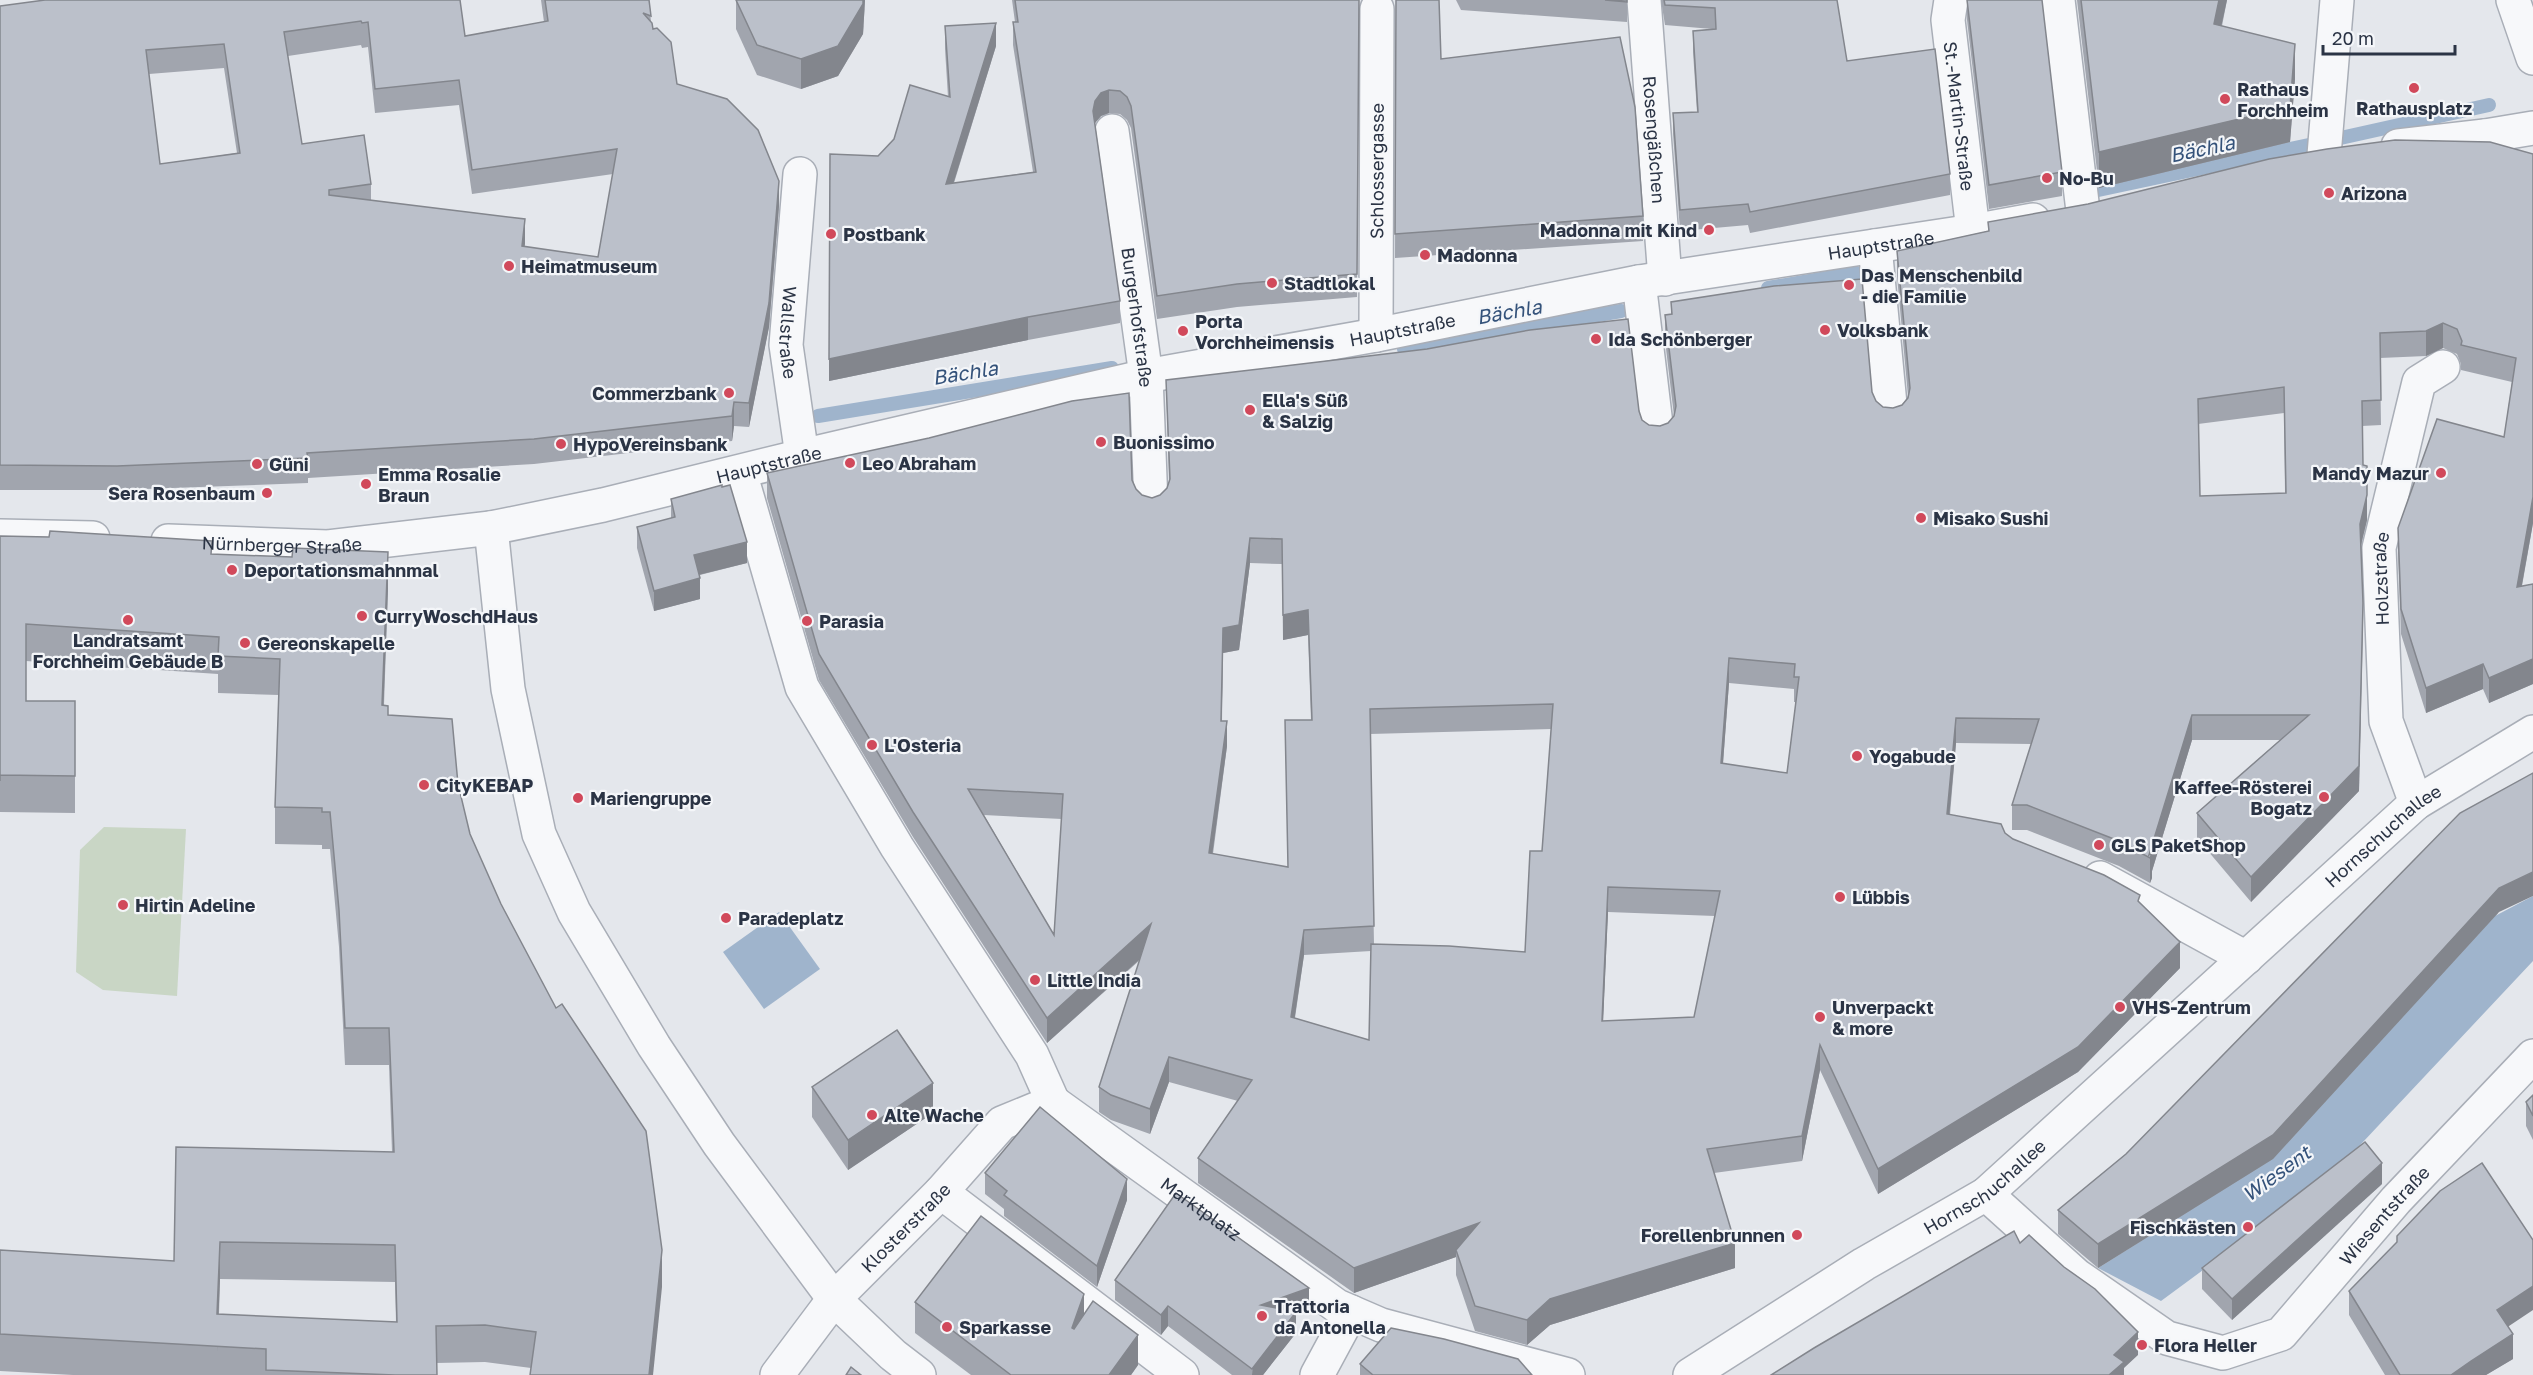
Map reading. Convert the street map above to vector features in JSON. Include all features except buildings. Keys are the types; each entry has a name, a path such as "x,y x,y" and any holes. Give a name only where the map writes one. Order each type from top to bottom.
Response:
{"street":[{"name":"Rosengäßchen","path":"1644,0 1657,433"},
{"name":"St.-Martin-Straße","path":"1951,0 1948,20 1973,231"},
{"path":"2058,0 2083,211"},
{"path":"2337,0 2312,158 2533,128"},
{"path":"2513,0 2533,58"},
{"name":"Schlossergasse","path":"1376,335 1377,9"},
{"name":"Burgerhofstraße","path":"1112,131 1146,375 1150,504"},
{"name":"Wallstraße","path":"800,174 786,345 802,456"},
{"name":"Hauptstraße","path":"491,528 603,505 1146,375 1376,335 1652,281 1973,231 2083,211 2117,202"},
{"path":"1875,246 1891,415"},
{"name":"Holzstraße","path":"2416,802 2386,721 2379,548 2420,382 2444,368"},
{"path":"740,472 802,687 897,847 1032,1055 1053,1102"},
{"path":"491,528 508,689 540,834 569,902 619,990 719,1144 834,1299 892,1355 919,1375"},
{"name":"Nürnberger Straße","path":"0,536 328,547 491,528"},
{"name":"Hornschuchallee","path":"1690,1375 1874,1258 1986,1194 2416,802 2533,732"},
{"path":"2071,867 2112,883 2246,957"},
{"name":"Wiesentstraße","path":"1986,1194 2076,1275 2167,1338 2220,1364 2281,1334 2396,1200 2533,1056"},
{"name":"Klosterstraße","path":"777,1375 834,1299 942,1192 1002,1123 1053,1102"},
{"name":"Marktplatz","path":"1053,1102 1337,1306 1381,1325 1568,1375"},
{"path":"942,1192 1182,1375"},
{"path":"1317,1375 1351,1312"}],"green space":[{"path":"104,827 186,829 177,996 103,990 76,972 80,850"}],"water":[{"name":"Wiesent","path":"2533,896 2533,961 2332,1175 2161,1301 2098,1268 2228,1186 2495,916"},
{"path":"779,912 820,969 764,1009 723,952"}],"waterway":[{"name":"Bächla","path":"2327,141 2489,105"},
{"name":"Bächla","path":"2089,192 2323,142"},
{"name":"Bächla","path":"1768,288 1856,273"},
{"name":"Bächla","path":"1404,349 1621,311"},
{"name":"Bächla","path":"818,416 1112,368"}],"place":[{"name":"Rathausplatz","path":"2414,88"},
{"name":"Rathaus Forchheim","path":"2225,99"},
{"name":"No-Bu","path":"2047,178"},
{"name":"Arizona","path":"2329,193"},
{"name":"Madonna mit Kind","path":"1709,230"},
{"name":"Postbank","path":"831,234"},
{"name":"Madonna","path":"1425,255"},
{"name":"Heimatmuseum","path":"509,266"},
{"name":"Stadtlokal","path":"1272,283"},
{"name":"Das Menschenbild - die Familie","path":"1849,285"},
{"name":"Volksbank","path":"1825,330"},
{"name":"Porta Vorchheimensis","path":"1183,331"},
{"name":"Ida Schönberger","path":"1596,339"},
{"name":"Commerzbank","path":"729,393"},
{"name":"Ella's Süß & Salzig","path":"1250,410"},
{"name":"Buonissimo","path":"1101,442"},
{"name":"HypoVereinsbank","path":"561,444"},
{"name":"Leo Abraham","path":"850,463"},
{"name":"Güni","path":"257,464"},
{"name":"Mandy Mazur","path":"2441,473"},
{"name":"Emma Rosalie Braun","path":"366,484"},
{"name":"Sera Rosenbaum","path":"267,493"},
{"name":"Misako Sushi","path":"1921,518"},
{"name":"Deportationsmahnmal","path":"232,570"},
{"name":"CurryWoschdHaus","path":"362,616"},
{"name":"Landratsamt Forchheim Gebäude B","path":"128,620"},
{"name":"Parasia","path":"807,621"},
{"name":"Gereonskapelle","path":"245,643"},
{"name":"L'Osteria","path":"872,745"},
{"name":"Yogabude","path":"1857,756"},
{"name":"CityKEBAP","path":"424,785"},
{"name":"Kaffee-Rösterei Bogatz","path":"2324,797"},
{"name":"Mariengruppe","path":"578,798"},
{"name":"GLS PaketShop","path":"2099,845"},
{"name":"Lübbis","path":"1840,897"},
{"name":"Hirtin Adeline","path":"123,905"},
{"name":"Paradeplatz","path":"726,918"},
{"name":"Little India","path":"1035,980"},
{"name":"VHS-Zentrum","path":"2120,1007"},
{"name":"Unverpackt & more","path":"1820,1017"},
{"name":"Alte Wache","path":"872,1115"},
{"name":"Fischkästen","path":"2248,1227"},
{"name":"Forellenbrunnen","path":"1797,1235"},
{"name":"Trattoria da Antonella","path":"1262,1316"},
{"name":"Sparkasse","path":"947,1327"},
{"name":"Flora Heller","path":"2142,1345"}]}
